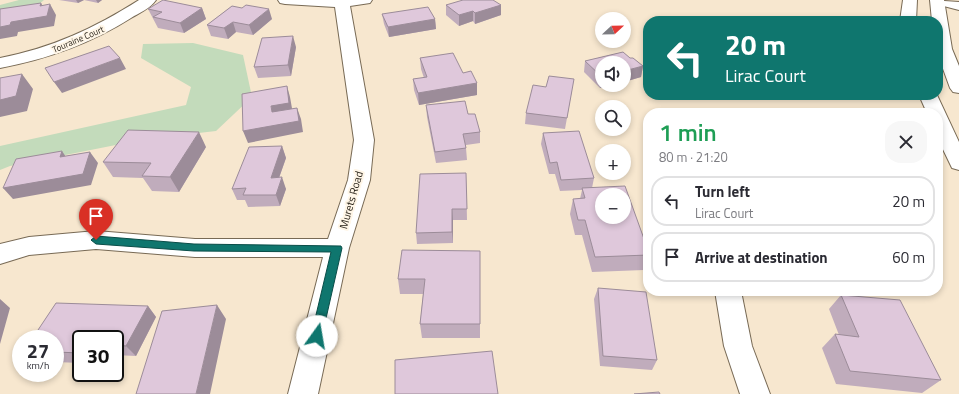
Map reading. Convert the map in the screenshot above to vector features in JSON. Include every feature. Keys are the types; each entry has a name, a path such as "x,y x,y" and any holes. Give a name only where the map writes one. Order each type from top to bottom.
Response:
{"street":[{"name":"Touraine Court","path":"0,63 47,52 78,41 102,30 149,0"},
{"path":"286,0 342,3 365,0"},
{"path":"908,16 910,0"},
{"path":"939,16 937,0 959,6"},
{"name":"Murets Road","path":"303,394 337,248 360,180 364,140 342,3"},
{"path":"943,42 944,49 959,88"},
{"path":"943,129 959,163"},
{"path":"0,254 29,246 96,240 194,248 337,248"},
{"path":"729,296 738,346 755,394"}],"green space":[{"path":"19,0 44,0 34,8 0,13 0,5"},
{"path":"193,43 243,55 252,97 216,131 146,139 10,166 0,170 0,146 186,105 191,87 141,58 143,44"}],"building":[{"path":"163,0 202,8 180,23 153,17 162,12 148,9"},
{"path":"463,0 493,0 501,5 475,13 473,11 459,15 446,5"},
{"path":"41,3 40,6 50,4 47,16 11,22 10,25 0,27 0,9"},
{"path":"246,5 269,9 249,25 233,22 224,28 207,25 232,6 242,8"},
{"path":"428,7 435,19 388,27 382,14"},
{"path":"293,36 288,65 254,67 262,38"},
{"path":"109,46 120,58 54,82 45,68"},
{"path":"623,52 628,56 606,56"},
{"path":"453,53 463,73 471,71 477,83 418,93 413,79 427,77 420,58"},
{"path":"631,58 633,58 643,66 631,69"},
{"path":"595,59 595,70 585,61"},
{"path":"22,74 16,96 0,100 0,78"},
{"path":"549,76 574,79 567,118 526,113 533,85 546,87"},
{"path":"287,86 289,103 271,106 272,112 297,108 299,121 243,131 242,94"},
{"path":"465,101 468,114 475,114 480,132 463,134 466,148 435,152 426,105"},
{"path":"128,130 199,132 170,177 142,176 151,163 103,162"},
{"path":"579,131 594,178 561,180 557,162 550,163 543,133"},
{"path":"282,146 271,178 282,177 276,195 243,195 246,188 232,189 249,147"},
{"path":"62,151 60,157 90,152 83,174 3,188 16,159"},
{"path":"466,173 467,209 452,209 452,232 416,233 420,174"},
{"path":"625,186 626,188 595,188 595,224 631,224 631,203 643,236 643,255 595,257 585,220 578,220 573,199 585,198 582,188"},
{"path":"402,250 480,251 480,324 420,324 425,279 398,279"},
{"path":"598,288 643,292 643,296 647,296 657,360 603,356"},
{"path":"841,296 900,300 941,380 850,371 835,334 859,337"},
{"path":"56,303 148,306 126,346 124,346 124,330 72,330 72,353 64,352 64,330 38,330"},
{"path":"217,305 196,394 136,394 162,311"},
{"path":"492,351 498,394 395,394 395,360"},
{"path":"659,392 660,394 634,394"}],"route":[{"path":"96,240 194,248 337,248 317,336"}]}
